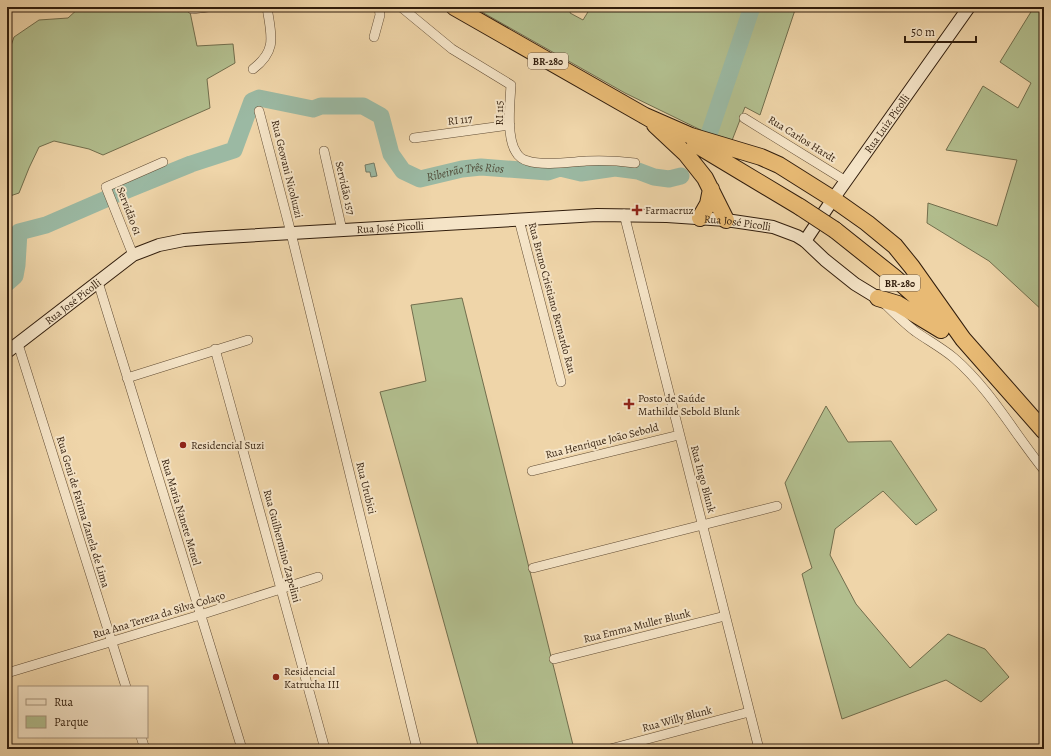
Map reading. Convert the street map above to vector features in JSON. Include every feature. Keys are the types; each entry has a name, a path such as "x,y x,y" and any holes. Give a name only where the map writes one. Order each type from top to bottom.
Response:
{"highway":[{"name":"BR-280","path":"454,7 643,115 800,207 835,230 894,277 965,342 1044,431"},
{"path":"643,115 668,136 686,154 705,178 726,220"},
{"path":"643,115 691,136 761,157 779,165 833,199 867,223 895,246 912,267 965,342"},
{"path":"700,218 708,204 711,190"},
{"path":"878,298 898,304 965,342"}],"street":[{"path":"192,9 208,7"},
{"path":"253,69 265,57 271,43 271,30 266,7"},
{"path":"374,37 380,15 379,7"},
{"name":"RI 115","path":"401,7 452,49 511,85 510,125 515,151 527,161 570,163 616,160 635,163"},
{"name":"Rua Luiz Picolli","path":"806,241 833,199 969,7"},
{"name":"Rua Geovani Nicoluzzi","path":"259,111 291,234"},
{"name":"Rua Carlos Hardt","path":"744,118 846,181"},
{"name":"RI 117","path":"414,138 510,125"},
{"name":"Servidão 157","path":"324,151 342,230"},
{"name":"Servidão 61","path":"133,255 106,187 163,162"},
{"name":"Rua José Picolli","path":"7,352 133,255 159,245 184,240 342,230 624,214 726,220 773,227 788,232 806,241 825,260 849,279 878,298"},
{"name":"Rua Ingo Blunk","path":"624,214 678,435 703,526 759,749"},
{"name":"Rua Bruno Cristiano Bernardo Rau","path":"519,220 561,382"},
{"name":"Rua Urubici","path":"291,234 417,749"},
{"name":"Rua Maria Nanete Menel","path":"98,282 242,749"},
{"path":"878,298 894,314 954,358 986,393 1044,470"},
{"path":"128,378 248,340"},
{"path":"954,358 965,342"},
{"name":"Rua Geni de Fatima Zanela de Lima","path":"18,344 126,686"},
{"name":"Rua Guilhermino Zapelini","path":"215,350 325,749"},
{"name":"Rua Henrique João Sebold","path":"532,471 678,435"},
{"path":"533,568 777,506"},
{"name":"Rua Ana Tereza da Silva Colaço","path":"7,673 200,615 318,577"},
{"name":"Rua Emma Muller Blunk","path":"554,660 725,616"},
{"name":"Rua Willy Blunk","path":"610,749 749,712"},
{"path":"141,738 145,749"}],"green space":[{"path":"80,7 189,7 197,46 233,44 235,63 207,79 210,108 103,155 89,149 54,141 39,147 19,193 7,197 7,57 14,37 39,20 68,18"},
{"path":"473,7 572,7 570,13 583,20 591,7 796,7 760,115 745,107 731,143 709,134 625,93"},
{"path":"1034,7 1044,7 1044,312 989,261 927,223 928,203 997,226 1017,160 946,150 983,86 1018,108 1031,83 1000,62"},
{"path":"462,298 574,749 479,749 380,392 426,381 411,305"},
{"path":"826,406 848,442 891,441 937,510 916,525 883,491 835,529 830,555 856,604 910,668 948,634 985,649 1009,677 981,702 946,680 842,719 802,574 812,568 785,483"}],"shaded area":[{"path":"374,163 377,176 371,177 370,172 366,172 365,165"}],"waterway":[{"name":"Ribeirão Três Rios","path":"709,134 752,7"},
{"name":"Ribeirão Três Rios","path":"117,194 191,164 234,150 252,101 259,98 313,109 321,106 363,106 381,116 391,154 403,171 420,179 462,169 481,167 548,172 560,168 581,173 615,168 638,171 654,177 669,179 681,176"},
{"name":"Ribeirão Três Rios","path":"7,283 15,276 19,232 46,225 106,199"}],"place":[{"name":"Farmacruz","path":"637,210"},
{"name":"Posto de Saúde Mathilde Sebold Blunk","path":"629,404"},
{"name":"Residencial Suzi","path":"183,445"},
{"name":"Residencial Katrucha III","path":"276,677"}]}
